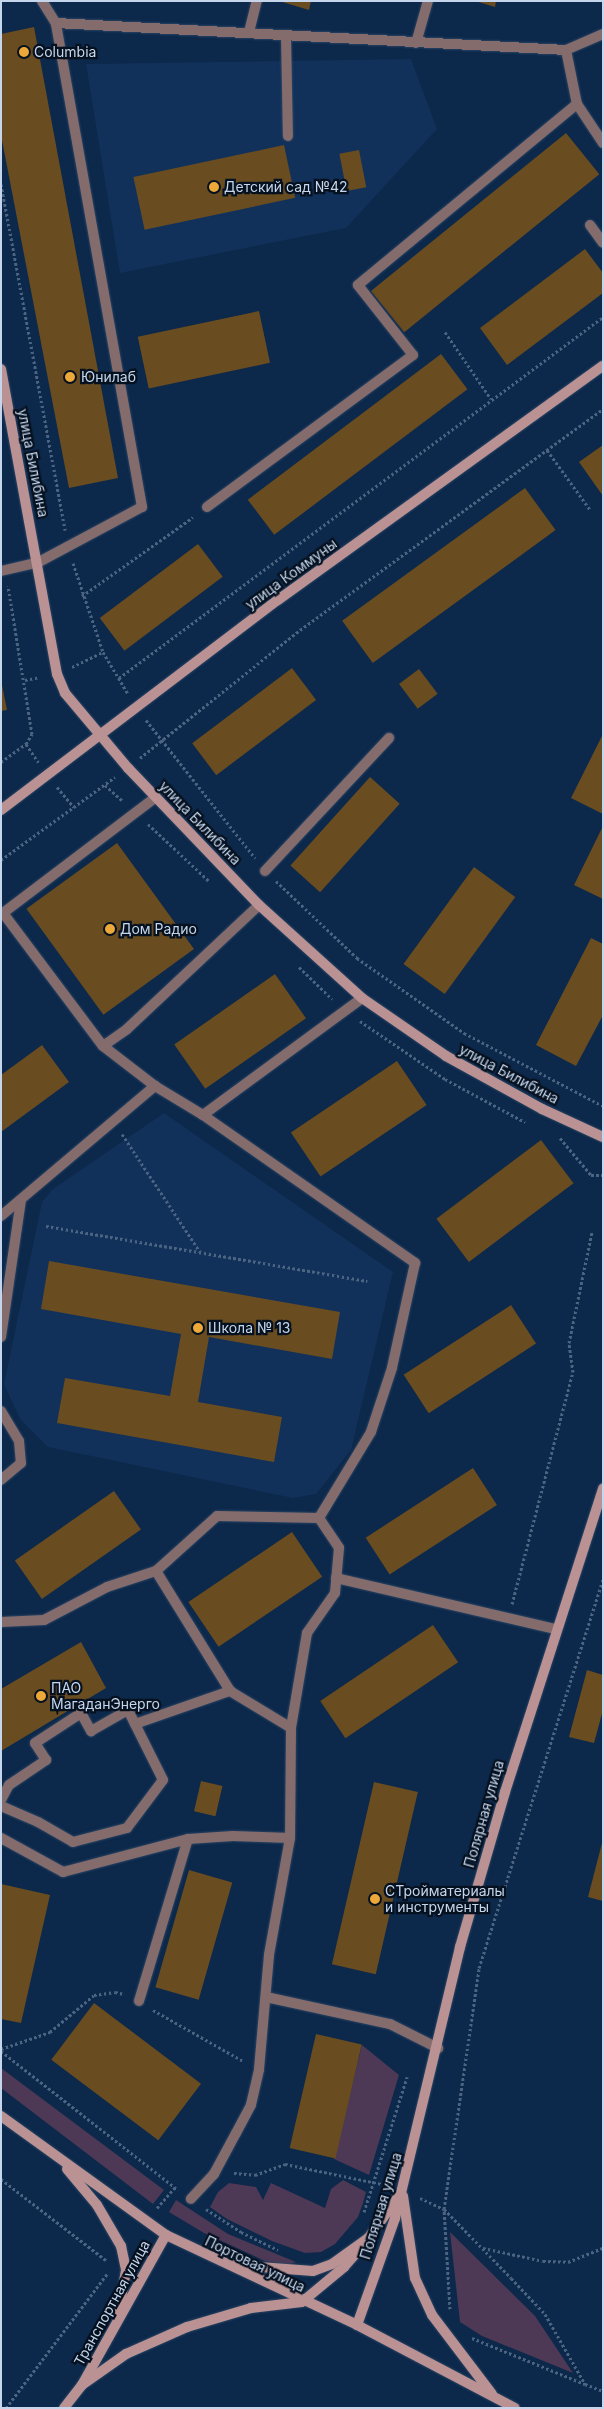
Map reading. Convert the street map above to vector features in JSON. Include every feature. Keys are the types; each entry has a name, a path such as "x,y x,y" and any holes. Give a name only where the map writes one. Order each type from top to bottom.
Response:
{"main road":[{"name":"улица Коммуны","path":"1,810 278,600 603,366"},
{"name":"улица Билибина","path":"1,369 61,684 100,735 128,768 259,905 362,998 446,1056 542,1108 603,1137"},
{"name":"Полярная улица","path":"357,2325 402,2190 438,2048 460,1947 555,1629 603,1488"},
{"name":"Портовая улица","path":"1,2116 145,2223 166,2235 302,2302 357,2325 515,2408"},
{"path":"54,2155 97,2205 121,2246 126,2282 115,2326"},
{"path":"302,2302 344,2267 371,2236 402,2190"},
{"path":"402,2190 416,2278 432,2315 494,2397"},
{"name":"Транспортная улица","path":"64,2408 82,2385 166,2235"},
{"path":"224,2264 313,2271 332,2264 371,2236"},
{"name":"Транспортная улица","path":"82,2385 126,2354 187,2327 250,2308 302,2302"}],"lane":[{"path":"3,570 38,564 142,507 56,24 42,1"},
{"path":"249,32 257,1"},
{"path":"416,43 428,1"},
{"path":"56,24 249,32 286,36 566,50 603,34"},
{"path":"286,36 288,136"},
{"path":"566,50 577,104 603,144"},
{"path":"207,507 413,356 358,285 577,104"},
{"path":"590,225 603,242"},
{"path":"266,871 389,738"},
{"path":"156,797 3,913 103,1046 155,1086 203,1115 415,1263 392,1368 371,1432 319,1518"},
{"path":"103,1046 127,1028 259,905"},
{"path":"203,1115 362,998"},
{"path":"1,1216 155,1086"},
{"path":"1,1337 21,1200"},
{"path":"1,1411 19,1441 21,1463 1,1480"},
{"path":"1,1622 44,1620 107,1587 156,1571 217,1516 319,1518"},
{"path":"191,2199 214,2174 251,2105 259,2070 269,1955 290,1838 291,1728 306,1633 334,1593 336,1578 339,1548 319,1518"},
{"path":"156,1571 230,1691 291,1728"},
{"path":"336,1578 555,1629"},
{"path":"135,1724 230,1691"},
{"path":"1,1800 9,1785 46,1760 35,1743 81,1713 91,1731 128,1710 163,1780 127,1828 73,1842 1,1806"},
{"path":"1,1838 63,1872 188,1839 232,1836 290,1838"},
{"path":"139,2002 188,1839"},
{"path":"266,1997 390,2024 438,2048"}],"path":[{"path":"1,184 68,547"},
{"path":"119,678 603,317"},
{"path":"445,332 491,399"},
{"path":"1,860 128,768 300,630 603,409"},
{"path":"547,450 591,511"},
{"path":"82,596 207,507"},
{"path":"1,762 26,744 32,734 3,570"},
{"path":"114,1121 201,1252"},
{"path":"591,1175 603,1175"},
{"path":"46,1226 367,1281"},
{"path":"509,1618 573,1372 569,1342 592,1232"},
{"path":"451,2314 444,2209 479,1968 603,1579"},
{"path":"1,2049 50,2032 94,1995 115,1992 139,2002 259,2070"},
{"path":"376,2182 407,2077"},
{"path":"214,2174 255,2175 285,2164 376,2182 402,2190 444,2209 545,2314 585,2384"},
{"path":"1,2179 113,2266 6,2408"},
{"path":"145,2223 174,2187"},
{"path":"482,2247 543,2261 568,2262 603,2248"},
{"path":"465,2334 603,2392"}],"shaded area":[{"path":"411,59 437,129 346,228 120,273 86,64"},
{"name":"Школа № 13","path":"164,1113 393,1272 351,1450 316,1494 293,1498 48,1447 20,1419 4,1384 42,1202 53,1189"},
{"path":"362,2045 399,2075 369,2175 334,2159"},
{"path":"1,2068 164,2190 153,2204 1,2088"},
{"path":"343,2180 366,2192 363,2203 358,2217 335,2244 321,2252 305,2253 272,2241 227,2219 210,2207 218,2192 229,2183 256,2187 263,2200 271,2183 325,2208 331,2189"},
{"path":"176,2200 228,2234 296,2262 286,2265 265,2261 204,2233 169,2212"},
{"path":"450,2232 535,2316 573,2373 482,2336 460,2322"}],"building":[{"path":"279,1 311,1 309,10"},
{"path":"475,1 496,1 495,7"},
{"path":"34,27 118,478 69,488 1,135 1,34"},
{"path":"566,133 599,174 404,332 371,291"},
{"name":"Детский сад №42","path":"284,145 295,198 145,230 133,177"},
{"path":"359,150 366,187 347,191 339,154"},
{"path":"585,249 603,273 603,293 507,365 480,328"},
{"path":"259,311 270,363 149,389 138,337"},
{"path":"441,354 467,389 274,535 248,500"},
{"path":"603,445 603,496 579,462"},
{"path":"525,488 556,530 373,663 342,621"},
{"path":"198,544 223,577 124,651 100,618"},
{"path":"292,668 316,700 216,775 192,743"},
{"path":"419,669 438,694 418,709 399,684"},
{"path":"1,680 7,710 1,711"},
{"path":"603,734 603,814 571,798"},
{"path":"370,777 400,804 320,892 290,865"},
{"path":"603,826 603,899 574,885"},
{"name":"Дом Радио","path":"117,843 194,949 103,1015 26,909"},
{"path":"474,867 515,897 445,994 403,964"},
{"path":"591,938 603,944 603,1015 576,1066 536,1045"},
{"path":"275,974 306,1018 205,1089 174,1045"},
{"path":"42,1045 69,1082 1,1132 1,1075"},
{"path":"397,1061 427,1105 321,1177 291,1133"},
{"path":"541,1140 573,1183 469,1262 436,1219"},
{"path":"49,1261 340,1312 332,1359 209,1337 198,1402 282,1417 274,1462 57,1423 65,1378 170,1396 181,1334 41,1309"},
{"path":"511,1305 536,1344 429,1413 404,1375"},
{"path":"473,1468 497,1505 390,1575 366,1538"},
{"path":"114,1491 141,1530 42,1599 15,1560"},
{"path":"292,1532 322,1577 219,1647 188,1602"},
{"path":"433,1625 458,1662 345,1738 320,1701"},
{"path":"81,1642 106,1688 1,1751 1,1689"},
{"path":"587,1670 603,1675 603,1710 594,1743 569,1737"},
{"path":"201,1781 222,1786 215,1816 194,1811"},
{"path":"374,1782 418,1792 376,1974 332,1964"},
{"path":"603,1843 603,1901 588,1897"},
{"path":"189,1870 232,1882 199,2000 155,1987"},
{"path":"1,1884 50,1895 21,2023 1,2019"},
{"path":"94,2003 201,2084 158,2140 51,2060"},
{"path":"316,2034 362,2045 335,2159 290,2148"}],"place":[{"name":"Columbia","path":"24,52"},
{"name":"Детский сад №42","path":"214,187"},
{"name":"Юнилаб","path":"70,377"},
{"name":"Дом Радио","path":"110,929"},
{"name":"Школа № 13","path":"198,1328"},
{"name":"ПАО МагаданЭнерго","path":"41,1696"},
{"name":"СТройматериалы и инструменты","path":"375,1899"}]}
